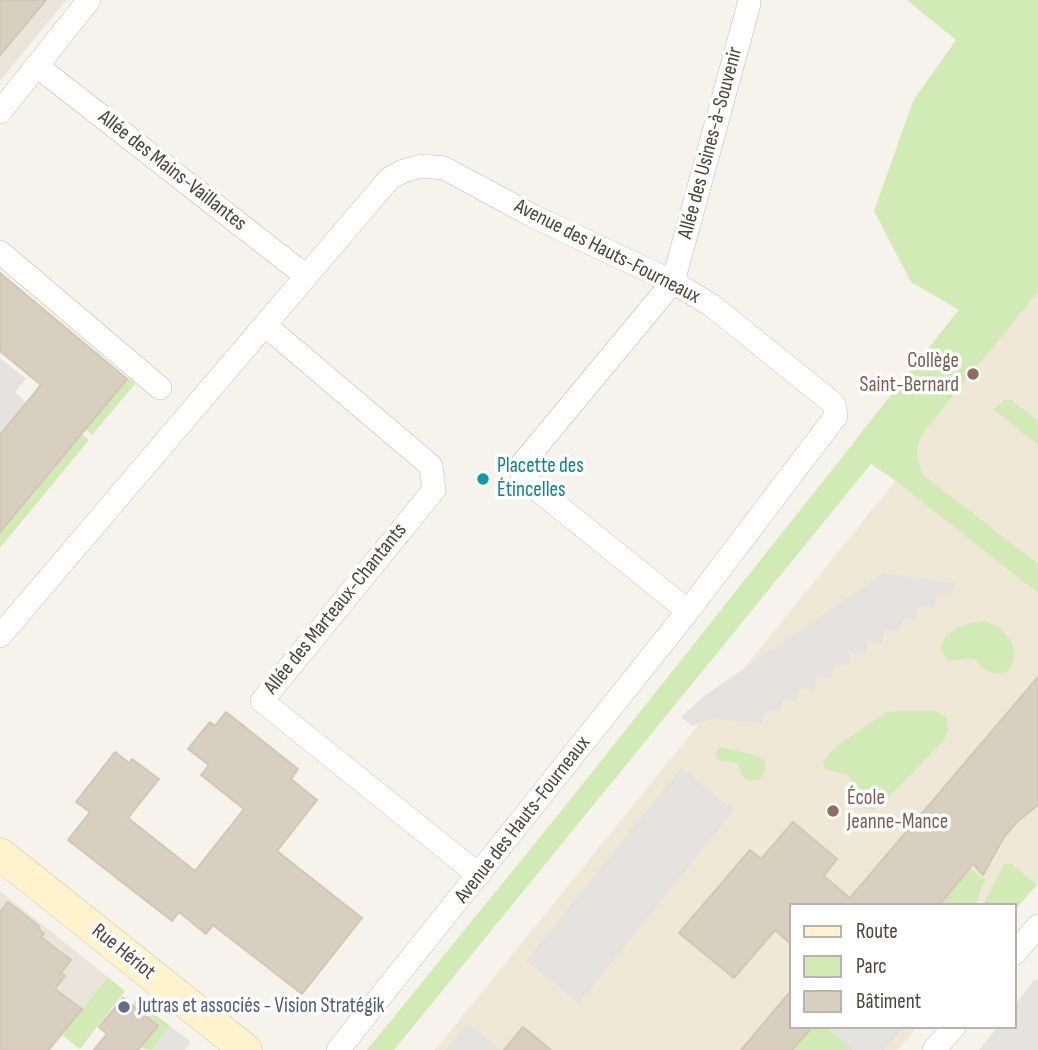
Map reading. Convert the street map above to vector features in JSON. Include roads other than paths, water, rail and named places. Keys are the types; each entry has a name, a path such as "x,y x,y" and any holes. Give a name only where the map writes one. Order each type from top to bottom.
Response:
{"street":[{"path":"0,112 89,0"},
{"name":"Allée des Usines-à-Souvenir","path":"673,282 749,4"},
{"name":"Allée des Mains-Vaillantes","path":"37,66 306,276"},
{"name":"Avenue des Hauts-Fourneaux","path":"0,636 389,179 403,171 422,166 443,168 533,216 673,282 711,305 834,404 836,416 688,611 338,1050"},
{"path":"0,252 160,387"},
{"path":"673,282 522,464 522,475 688,611"},
{"name":"Allée des Marteaux-Chantants","path":"265,325 431,466 434,490 262,701 479,875"},
{"name":"Rue Hériot","path":"0,854 246,1050"},
{"path":"1017,951 1038,926"},
{"path":"934,1050 952,1029"}],"place":[{"name":"Collège Saint-Bernard","path":"973,374"},
{"name":"Placette des Étincelles","path":"483,479"},
{"name":"École Jeanne-Mance","path":"833,811"},
{"name":"Jutras et associés - Vision Stratégik","path":"124,1007"}]}
